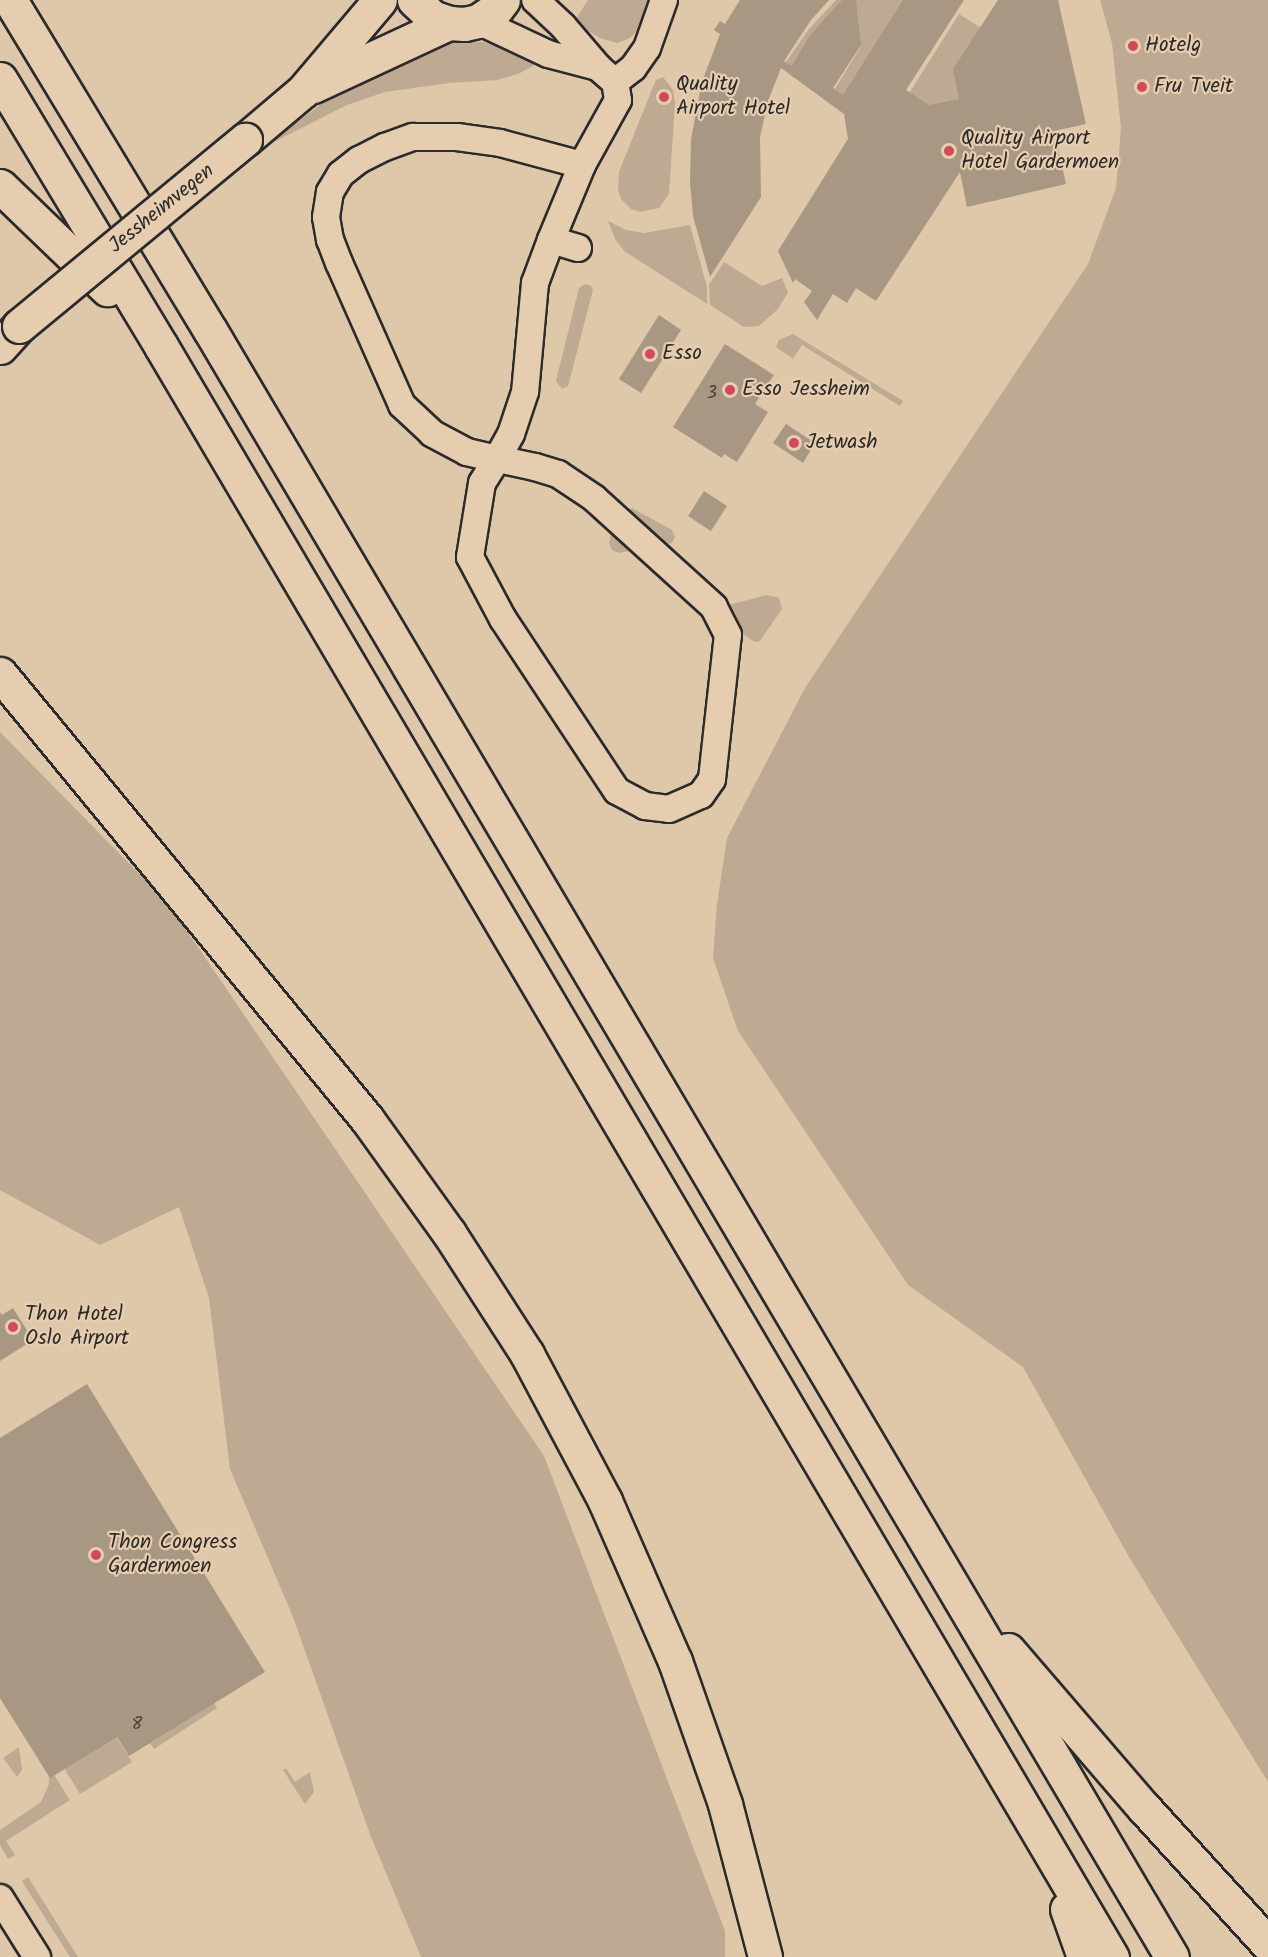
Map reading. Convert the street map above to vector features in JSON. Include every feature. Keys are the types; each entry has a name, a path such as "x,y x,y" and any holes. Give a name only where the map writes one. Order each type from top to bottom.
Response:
{"highway":[{"path":"10,0 210,330 1172,1957"},
{"name":"Jessheimvegen","path":"6,336 303,91 380,0"},
{"path":"414,0 432,17 477,15"},
{"name":"Jessheimvegen","path":"303,91 477,15"},
{"path":"0,79 161,346 1112,1957"},
{"path":"0,186 85,266 161,346"},
{"path":"0,674 367,1119 449,1233 527,1354 606,1502 675,1660 725,1804 764,1953"},
{"path":"941,1566 1014,1658 1144,1809 1268,1944"},
{"path":"1030,1818 1084,1957"}],"street":[{"path":"535,0 563,26 606,74 618,100 582,165 535,283 525,392 511,434 497,459 482,483 470,557 503,619 617,791 645,806 669,808 701,795 712,779 728,635 714,607 594,498 558,474 497,459 467,452 432,433 402,405 330,240 326,218 327,202 341,174 359,160 413,137 457,137 500,143 582,165"},
{"path":"477,15 548,54 606,74 633,68 647,48 664,0"},
{"path":"551,240 578,248"},
{"path":"0,1898 37,1957"}],"shaded area":[{"path":"588,0 650,0 635,33 630,38 617,43 600,38 574,22"},
{"path":"836,0 845,0 793,67 786,62 809,29"},
{"path":"855,0 907,0 844,99 833,92 860,48"},
{"path":"1100,0 1268,0 1268,1782 1129,1557 1023,1367 908,1285 738,1031 713,958 717,904 727,838 805,688 1088,264 1116,188 1121,128 1112,43"},
{"path":"959,14 981,28 959,99 929,108 908,95"},
{"path":"458,42 482,42 516,50 537,59 533,66 518,74 497,80 449,83 385,92 347,105 270,144 346,86 438,46"},
{"path":"663,77 673,90 675,104 669,194 659,208 640,212 631,209 621,199 618,189 619,172 656,80"},
{"path":"608,221 626,230 644,233 690,225 707,287 707,304 624,251 615,239"},
{"path":"724,262 762,286 782,278 788,292 778,309 759,326 744,327 710,305 709,285"},
{"path":"585,284 591,286 593,290 568,386 562,389 556,381 579,288"},
{"path":"793,334 903,401 900,406 802,345 793,359 776,347 779,340"},
{"path":"632,508 672,530 675,537 672,543 619,553 612,550 609,543 611,533 625,512"},
{"path":"767,595 779,598 782,609 760,641 755,642 716,616 717,608"},
{"path":"0,732 168,903 544,1456 725,1931 725,1957 421,1957 371,1837 293,1617 230,1469 209,1298 179,1207 100,1245 0,1190"},
{"path":"214,1703 217,1708 154,1749 150,1743"},
{"path":"115,1735 132,1762 80,1794 64,1768"},
{"path":"19,1747 22,1770 17,1777 3,1758"},
{"path":"48,1765 70,1800 6,1841 15,1855 8,1859 0,1845 0,1830 41,1802 49,1784"},
{"path":"286,1768 295,1782 310,1772 314,1792 305,1804 283,1770"},
{"path":"28,1877 78,1957 70,1957 22,1881"}],"building":[{"name":"Quality Airport Hotel Gardermoen","path":"740,0 829,0 811,20 784,61 792,66 809,37 835,7 842,0 856,0 861,45 833,88 843,95 903,0 964,0 906,90 929,105 959,99 953,69 998,0 1058,0 1086,124 1054,131 1066,184 967,207 960,172 876,301 856,288 847,303 833,294 817,320 804,302 812,291 795,279 793,283 778,251 848,139 844,114 781,68 768,101 760,137 761,197 710,277 693,216 690,182 691,139 702,82 720,34 714,30 720,21 725,24"},
{"name":"Esso","path":"659,315 681,330 641,393 619,379"},
{"name":"Esso Jessheim","path":"725,344 774,375 755,404 768,412 737,462 724,454 722,458 673,427"},
{"name":"Jetwash","path":"786,424 815,443 803,463 773,443"},
{"path":"704,491 727,506 711,531 688,516"},
{"name":"Thon Hotel Oslo Airport","path":"13,1308 33,1340 0,1361 0,1312 2,1315"},
{"name":"Thon Congress Gardermoen","path":"87,1384 265,1672 129,1756 117,1737 50,1778 0,1698 0,1438"}],"place":[{"name":"Hotelg","path":"1133,46"},
{"name":"Fru Tveit","path":"1142,87"},
{"name":"Quality Airport Hotel","path":"664,97"},
{"name":"Quality Airport Hotel Gardermoen","path":"949,151"},
{"name":"Esso","path":"650,354"},
{"name":"Esso Jessheim","path":"730,390"},
{"name":"Jetwash","path":"794,443"},
{"name":"Thon Hotel Oslo Airport","path":"13,1327"},
{"name":"Thon Congress Gardermoen","path":"96,1555"}]}
